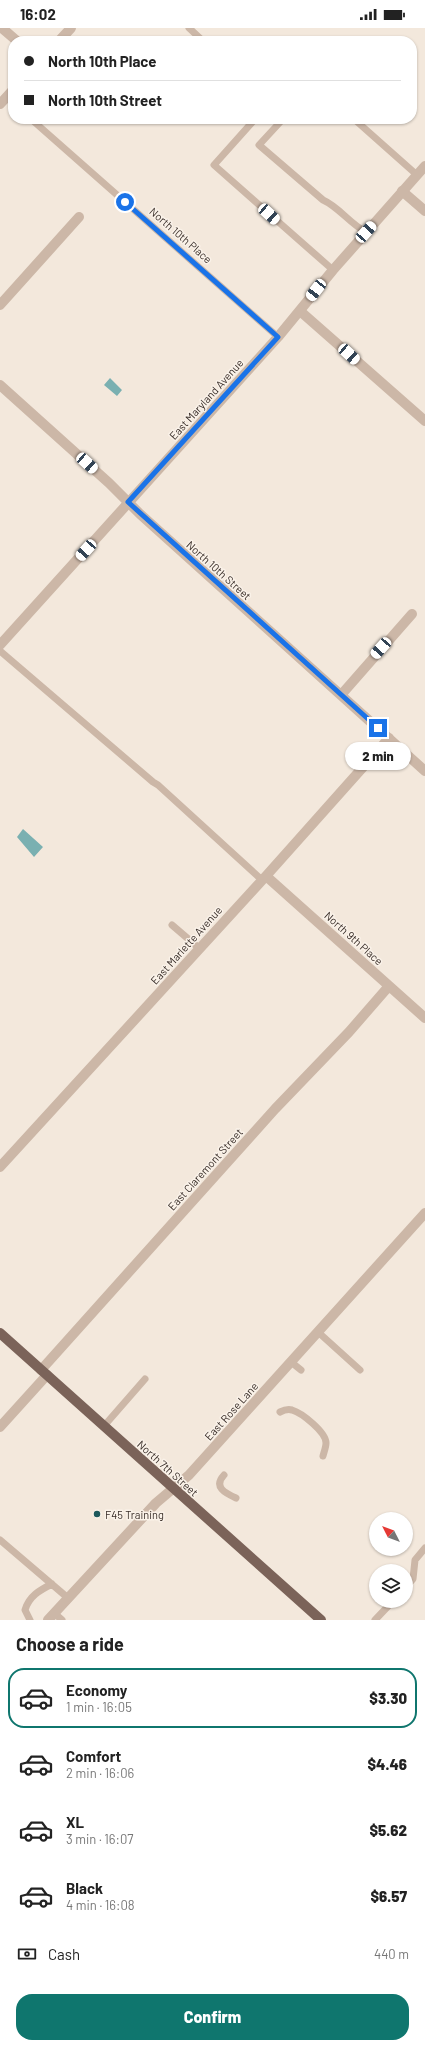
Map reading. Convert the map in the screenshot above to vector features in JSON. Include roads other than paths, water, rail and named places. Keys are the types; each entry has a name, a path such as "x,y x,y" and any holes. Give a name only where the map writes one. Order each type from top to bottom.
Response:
{"main road":[{"name":"North 7th Street","path":"0,1333 321,1620"}],"street":[{"path":"2,28 11,36"},
{"path":"64,36 71,28"},
{"name":"East Maryland Avenue","path":"0,645 278,337 332,270 425,166"},
{"path":"402,191 425,211"},
{"path":"0,305 79,217"},
{"path":"300,311 425,421"},
{"name":"North 10th Street","path":"0,385 425,771"},
{"path":"341,695 412,614"},
{"name":"East Marlette Avenue","path":"0,1167 200,949 389,738"},
{"name":"North 9th Place","path":"264,878 425,1018"},
{"name":"East Claremont Street","path":"0,1427 44,1372 275,1109 389,986"},
{"name":"East Rose Lane","path":"51,1616 152,1507 189,1475 425,1213"}],"lane":[{"path":"189,28 198,36"},
{"name":"North 10th Place","path":"37,124 278,337"},
{"path":"251,124 214,165 332,270"},
{"path":"278,124 259,145 323,200 330,203 356,227 366,232"},
{"path":"360,124 417,175"},
{"path":"0,651 158,785 264,878"},
{"path":"172,925 200,949"},
{"path":"318,1332 360,1370"},
{"path":"291,1362 301,1370"},
{"path":"104,1426 146,1379"},
{"path":"280,1412 291,1410 301,1413 324,1435 326,1443 323,1456"},
{"path":"224,1475 219,1480 219,1485 223,1490 236,1498"},
{"path":"0,1540 68,1598"},
{"path":"413,1579 415,1560 425,1548"},
{"path":"30,1620 25,1610 27,1601 35,1594 52,1584"},
{"path":"375,1620 386,1608"},
{"path":"51,1616 62,1620"}],"water":[{"path":"110,378 122,390 117,396 104,385"},
{"path":"23,829 43,847 34,857 17,837"}],"place":[{"name":"F45 Training","path":"97,1514"}]}
